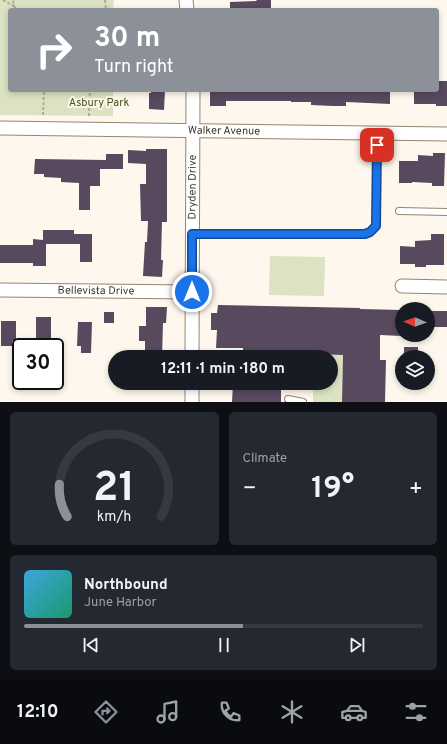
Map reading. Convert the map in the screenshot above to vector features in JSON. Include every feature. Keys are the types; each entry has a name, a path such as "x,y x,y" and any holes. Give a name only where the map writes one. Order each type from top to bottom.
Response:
{"street":[{"name":"Dryden Drive","path":"192,350 193,92"},
{"name":"Walker Avenue","path":"0,128 447,134"},
{"path":"402,286 447,287"},
{"name":"Bellevista Drive","path":"0,290 192,292"},
{"path":"192,390 192,402"}],"lane":[{"path":"192,234 365,234 370,232 376,226 377,133"},
{"path":"399,211 447,212"},
{"path":"288,399 303,402"}],"path":[{"path":"3,0 14,6"},
{"path":"13,0 14,6"},
{"path":"43,115 44,92"},
{"path":"89,116 90,92"}],"green space":[{"name":"Asbury Park","path":"0,0 114,0 113,8 8,8 8,92 113,92 113,116 0,115"},
{"path":"270,256 325,257 324,296 269,295"},
{"path":"338,355 343,355 342,402 313,402 313,390 338,390"}],"building":[{"path":"256,0 271,0 271,8 230,8 230,2 257,1"},
{"path":"439,81 447,81 447,106 436,106 436,104 414,104 414,92 439,92"},
{"path":"165,92 164,110 149,109 149,93"},
{"path":"210,92 390,92 390,104 346,102 346,106 333,106 311,105 311,102 291,101 226,101 226,106 210,106"},
{"path":"146,149 167,149 167,222 162,222 162,277 143,276 148,221 141,221 140,184 146,184 146,164 128,163 128,150 146,151"},
{"path":"433,153 445,153 444,186 432,186 432,183 399,183 399,161 418,161 418,155 433,156"},
{"path":"106,154 123,154 123,169 100,169 100,186 90,186 90,210 79,210 79,183 61,182 61,178 44,177 44,174 34,174 35,159 106,160"},
{"path":"43,230 74,230 74,234 92,234 92,262 80,262 80,244 46,244 46,266 33,266 33,263 0,263 0,245 33,245 33,239 43,240"},
{"path":"431,234 444,234 444,265 426,265 426,267 415,267 415,264 400,264 400,246 415,247 415,241 431,240"},
{"path":"218,305 395,310 395,336 380,335 380,360 386,360 385,402 342,402 343,355 338,355 338,350 243,350 243,348 216,348 217,330 211,330 211,313 217,313"},
{"path":"146,307 167,307 166,323 163,323 162,350 145,350 145,341 139,341 139,326 146,326"},
{"path":"435,311 447,311 447,327 435,327"},
{"path":"104,312 114,312 114,323 104,323"},
{"path":"36,317 51,317 51,338 36,338"},
{"path":"1,321 16,321 16,338 12,338 12,346 1,346"},
{"path":"78,322 92,322 91,353 81,353 81,346 77,346"},
{"path":"404,347 418,347 418,350 404,350"},
{"path":"233,390 281,390 281,402 232,402"}],"route":[{"path":"192,292 192,234 365,234 374,230 376,226 377,145"}]}
